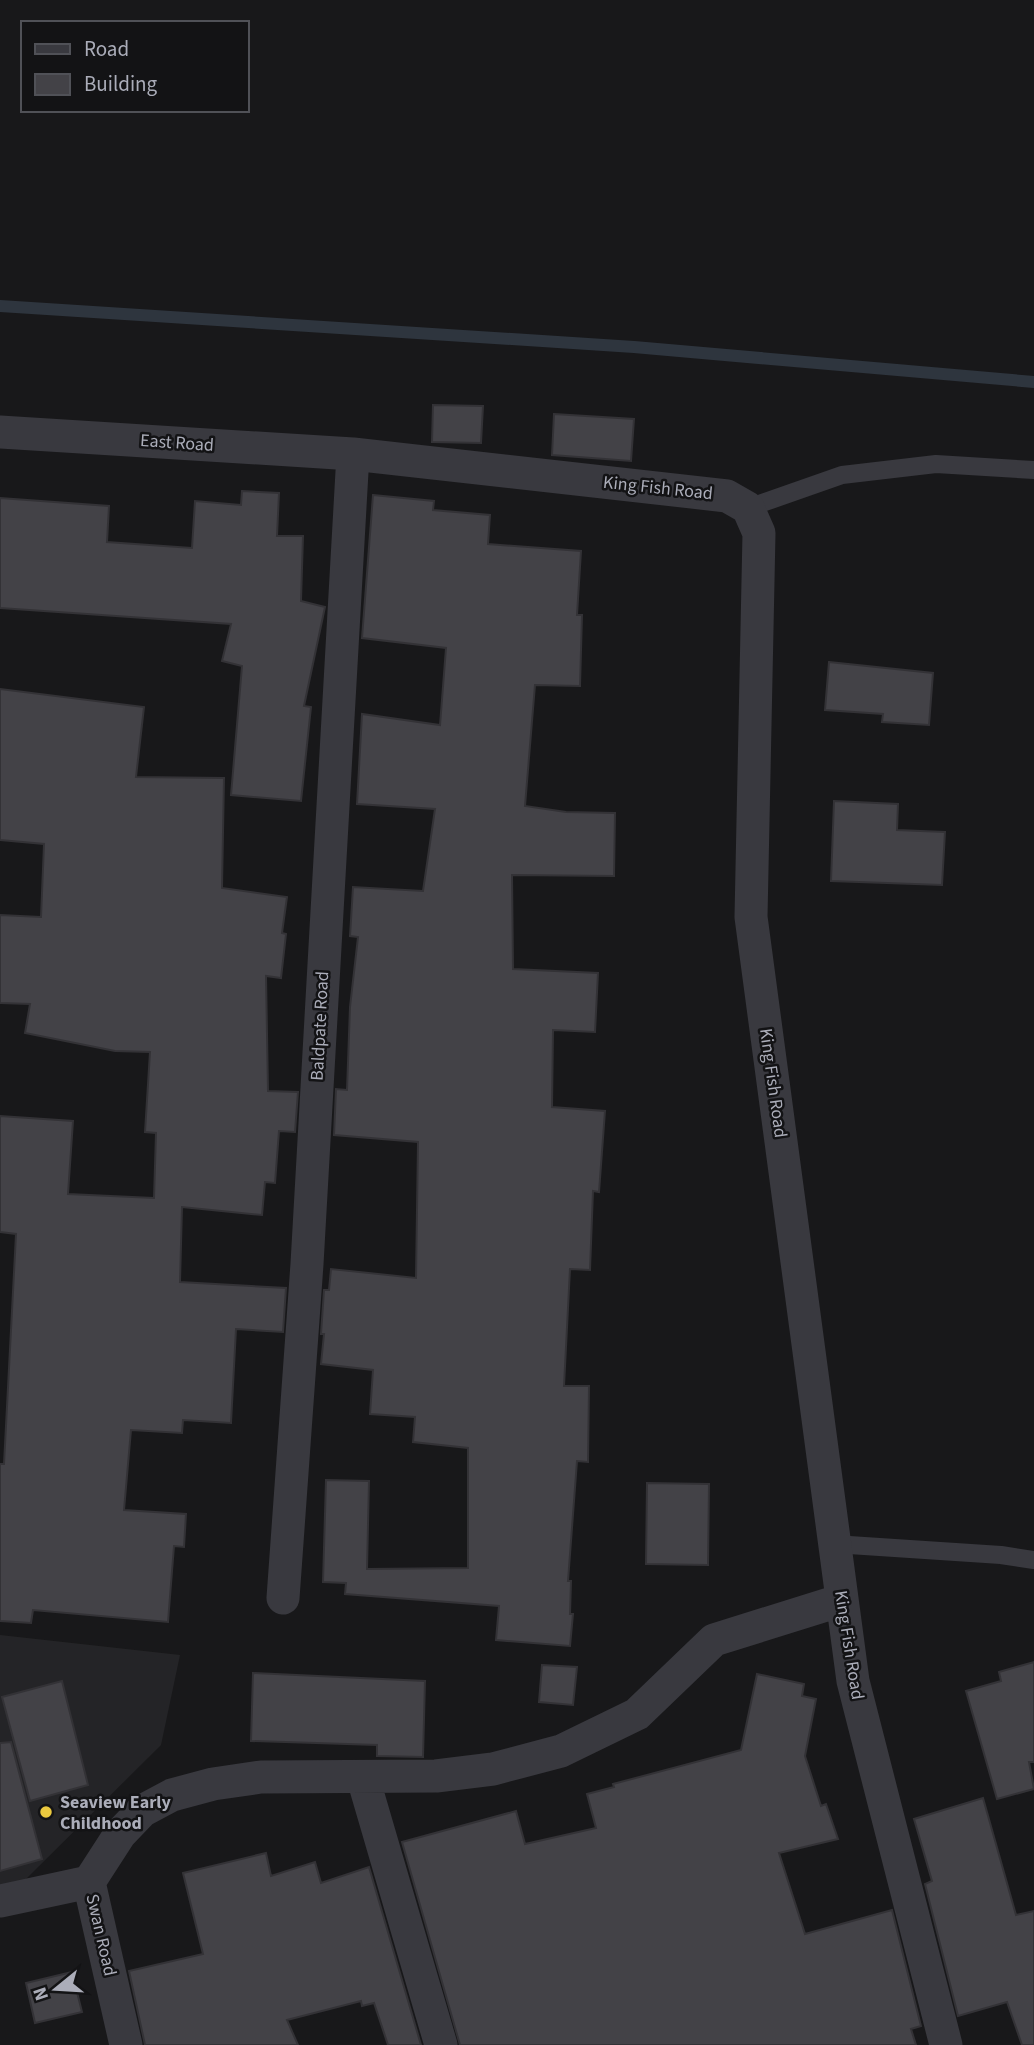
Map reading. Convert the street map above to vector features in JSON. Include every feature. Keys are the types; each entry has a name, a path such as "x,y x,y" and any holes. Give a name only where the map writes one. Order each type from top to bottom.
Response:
{"street":[{"name":"East Road","path":"0,432 353,454"},
{"name":"King Fish Road","path":"353,454 727,496 748,508 759,533 751,916 853,1681 946,2045"},
{"name":"Baldpate Road","path":"283,1598 307,1264 353,454"},
{"name":"Swan Road","path":"126,2045 89,1882 120,1834 142,1811 172,1795 213,1784 261,1777 436,1776 493,1769 561,1751 637,1714 714,1640 842,1600"},
{"path":"363,1778 441,2045"},
{"path":"0,1901 89,1882"}],"lane":[{"path":"748,508 842,475 936,464 1034,470"},
{"path":"834,1544 1001,1555 1034,1560"}],"shaded area":[{"name":"Seaview Early Childhood","path":"0,1635 180,1655 161,1745 25,1880 0,1887"}],"building":[{"path":"433,405 483,406 481,443 432,442"},
{"path":"554,414 634,419 631,461 552,455"},
{"path":"242,491 279,493 277,536 303,536 301,601 325,607 304,706 311,707 301,801 231,795 242,666 222,661 231,624 0,608 0,498 109,506 107,542 192,548 195,501 241,505"},
{"path":"373,495 434,501 433,510 490,515 488,544 581,551 577,615 582,615 580,686 535,685 525,806 566,812 615,813 614,876 512,875 513,969 598,973 595,1032 553,1030 552,1107 605,1111 599,1192 593,1191 590,1270 570,1269 564,1386 589,1386 588,1462 577,1461 568,1581 571,1581 570,1614 573,1614 570,1646 496,1640 499,1606 345,1594 346,1583 323,1582 326,1480 369,1481 367,1569 468,1568 468,1448 413,1442 415,1417 370,1414 373,1370 321,1364 324,1290 329,1290 331,1269 416,1278 418,1142 334,1135 336,1089 347,1090 350,1007 358,937 350,936 353,887 423,891 435,809 357,804 362,714 440,725 446,648 362,638"},
{"path":"829,662 933,673 929,725 882,722 883,714 825,710"},
{"path":"0,689 144,707 136,777 224,778 222,888 287,897 282,933 286,934 281,978 266,976 268,1091 298,1092 295,1132 279,1131 275,1183 265,1182 262,1215 182,1207 180,1282 286,1288 283,1332 236,1329 231,1423 183,1420 182,1433 131,1430 124,1510 186,1514 184,1547 174,1546 168,1622 33,1610 31,1623 0,1621 0,1464 4,1464 16,1234 0,1232 0,1116 73,1121 68,1194 154,1198 156,1133 145,1132 150,1052 115,1051 25,1033 30,1004 0,1003 0,915 41,917 44,844 0,840"},
{"path":"834,801 898,804 897,830 945,832 942,885 831,881"},
{"path":"647,1483 709,1484 708,1565 646,1564"},
{"path":"1034,1662 1034,1762 1029,1762 1034,1789 997,1799 966,1691 1001,1681 999,1672"},
{"path":"542,1665 577,1667 573,1705 539,1702"},
{"path":"253,1673 425,1681 423,1757 377,1756 377,1745 251,1741"},
{"path":"757,1674 804,1684 802,1696 816,1699 805,1756 821,1806 826,1804 838,1839 779,1853 805,1934 892,1910 921,2026 911,2029 916,2045 460,2045 402,1842 516,1811 525,1844 596,1828 587,1794 614,1787 613,1784 741,1750"},
{"path":"62,1681 88,1785 30,1801 2,1697"},
{"path":"11,1742 42,1859 0,1871 0,1743"},
{"path":"983,1798 1016,1915 1034,1911 1034,2045 1022,2045 1007,2002 958,2016 925,1884 932,1881 914,1819"},
{"path":"266,1853 271,1876 315,1862 321,1883 369,1867 421,2045 388,2045 374,2003 362,2006 361,2001 287,2020 298,2045 145,2045 129,1971 203,1954 183,1873"},
{"path":"72,1972 82,2012 35,2023 26,1983"}],"waterway":[{"path":"0,306 634,347 1034,382"}],"place":[{"name":"Seaview Early Childhood","path":"46,1812"}]}
